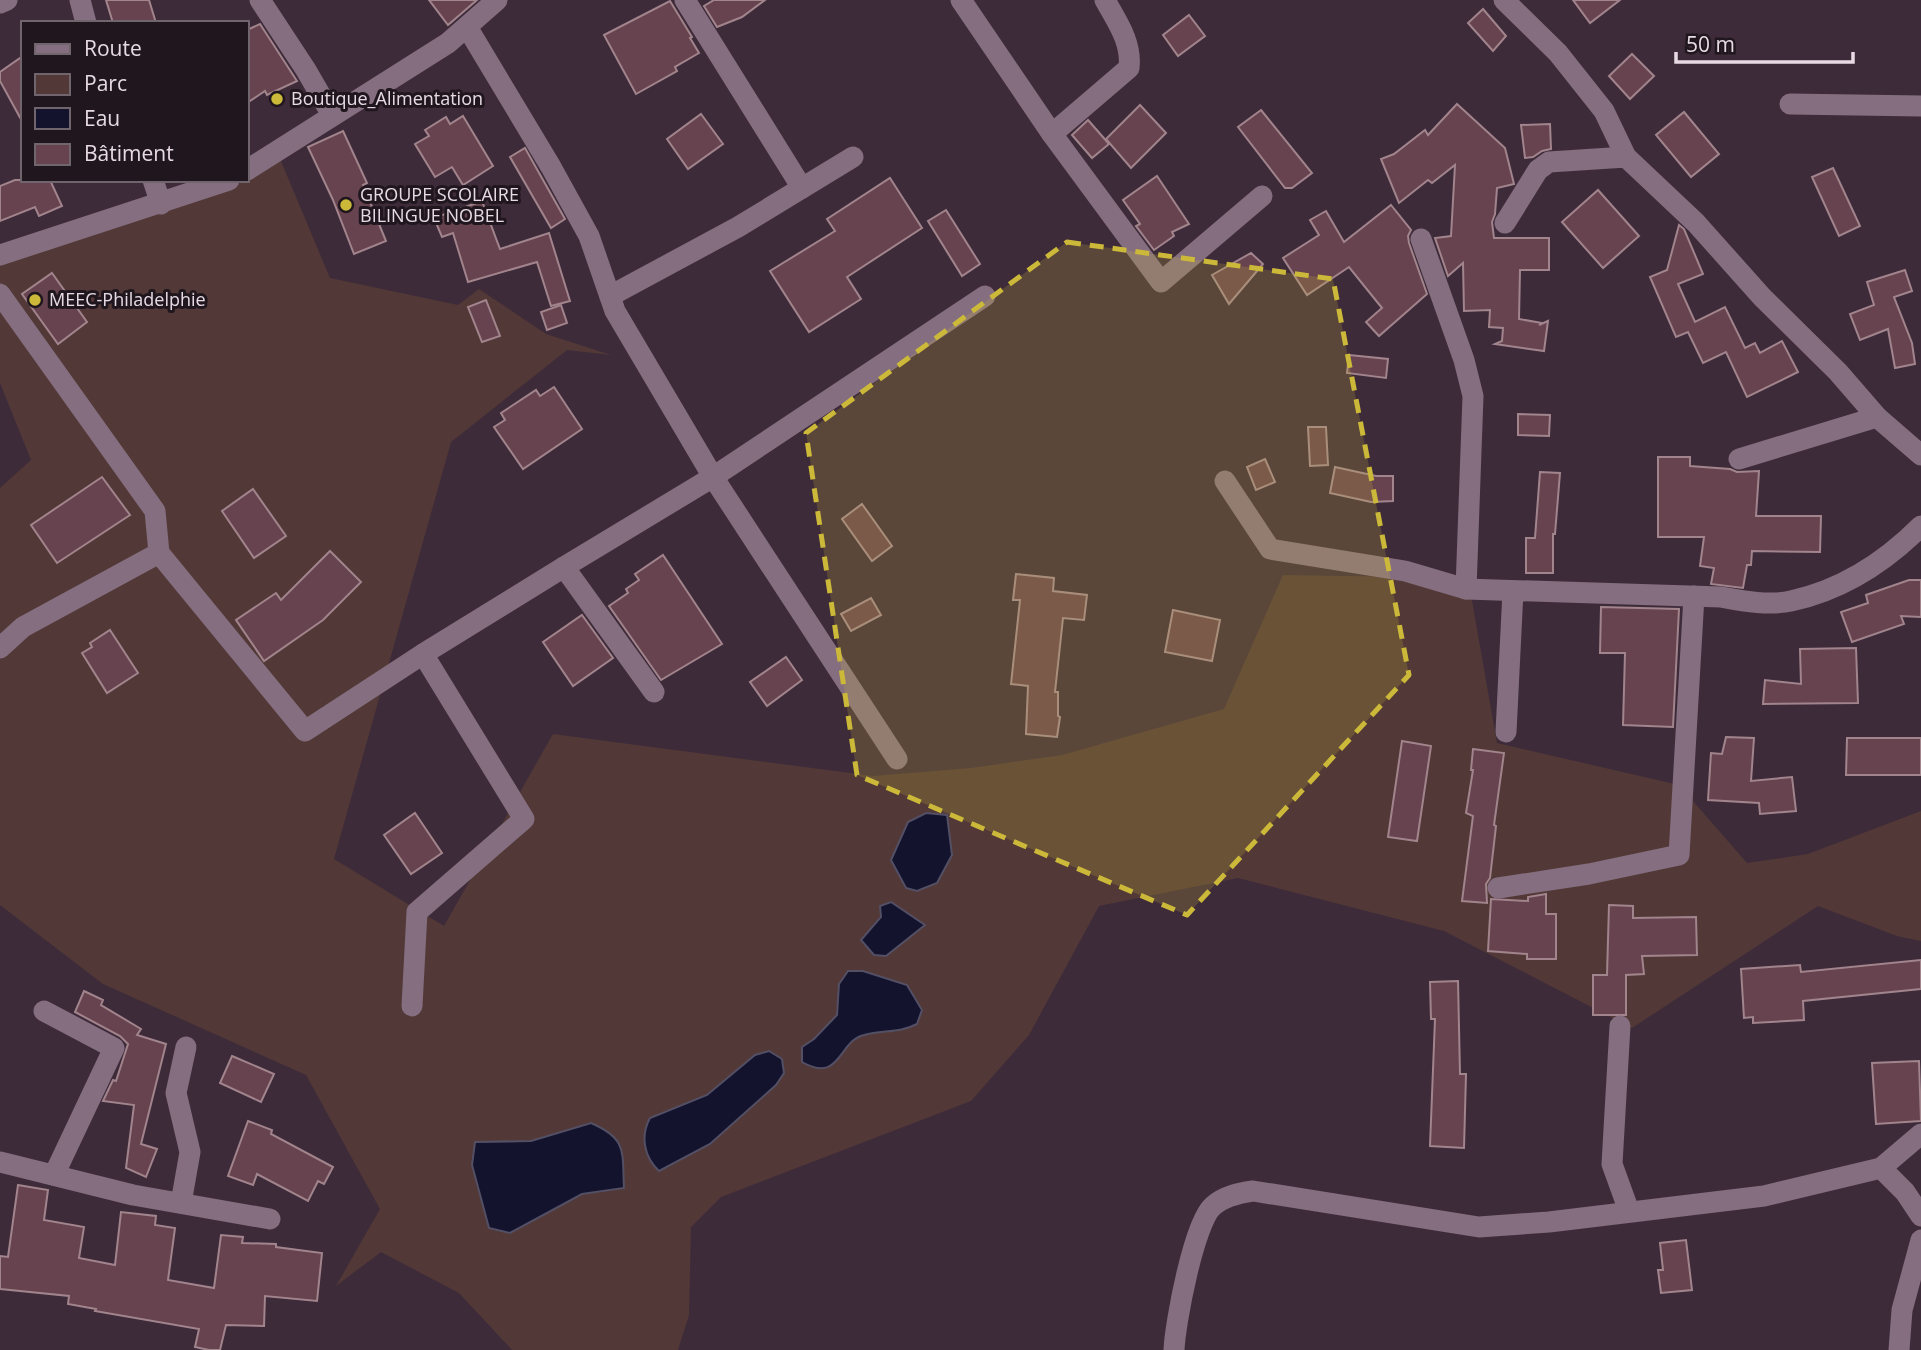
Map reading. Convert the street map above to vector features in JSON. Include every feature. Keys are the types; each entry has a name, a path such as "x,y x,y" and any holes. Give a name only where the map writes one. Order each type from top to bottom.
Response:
{"street":[{"path":"0,3 7,0"},
{"path":"80,0 85,21"},
{"path":"261,0 332,115"},
{"path":"248,169 448,43 497,0"},
{"path":"685,0 802,188"},
{"path":"961,0 1052,134 1161,282 1262,196"},
{"path":"1052,134 1129,68 1128,43 1105,0"},
{"path":"1504,0 1558,53 1604,111 1626,157 1696,223 1762,297 1838,372 1877,416 1921,455"},
{"path":"467,27 589,236 615,311 713,477 897,759"},
{"path":"1790,104 1921,106"},
{"path":"610,296 738,227 853,157"},
{"path":"1505,223 1538,170 1549,162 1626,157"},
{"path":"154,182 160,204"},
{"path":"0,255 223,182"},
{"path":"1420,239 1464,360 1473,396 1466,589"},
{"path":"0,294 155,511 159,553 305,731 423,654 713,477 985,296"},
{"path":"1739,459 1877,416"},
{"path":"1225,481 1270,549 1405,571 1466,589 1721,597 1748,603 1790,602 1840,585 1874,567 1921,526"},
{"path":"0,648 23,627 159,553"},
{"path":"564,567 653,692"},
{"path":"1506,732 1513,591"},
{"path":"1498,888 1589,874 1679,855 1694,596"},
{"path":"412,1006 418,912 524,819 423,654"},
{"path":"44,1011 114,1048 54,1175"},
{"path":"1620,1026 1612,1164 1629,1211"},
{"path":"181,1203 190,1152 176,1093 186,1047"},
{"path":"1174,1350 1191,1251 1211,1206 1234,1195 1253,1191 1479,1227 1549,1222 1764,1196 1881,1168 1921,1134"},
{"path":"0,1162 133,1195 270,1219"},
{"path":"1881,1168 1905,1192 1921,1216"},
{"path":"1899,1350 1902,1310 1921,1240"}],"highlighted area":[{"path":"1067,242 1333,279 1409,675 1187,915 857,775 806,433"}],"green space":[{"path":"278,154 330,278 458,305 479,289 546,334 611,355 567,350 451,442 334,859 444,926 553,734 873,776 971,768 1062,755 1224,709 1283,575 1468,578 1497,743 1679,785 1747,863 1808,854 1921,811 1921,941 1897,936 1818,906 1632,1028 1444,931 1238,878 1099,906 1029,1035 971,1101 721,1197 691,1227 689,1315 678,1350 512,1350 459,1293 381,1252 336,1286 380,1209 306,1075 103,984 0,905 0,488 31,460 0,383 0,255 130,213 248,182 248,178"}],"water":[{"path":"926,813 947,815 952,855 937,883 917,891 906,888 891,860 908,822"},
{"path":"891,902 925,925 886,956 874,955 861,940 881,917 880,906"},
{"path":"848,971 863,971 907,985 922,1010 917,1024 855,1039 832,1065 824,1068 802,1062 802,1047 814,1039 837,1015 839,984"},
{"path":"769,1051 782,1059 784,1073 776,1085 710,1144 659,1171 645,1146 645,1132 650,1118 707,1095 755,1055"},
{"path":"591,1123 611,1135 621,1148 624,1188 582,1194 510,1233 489,1228 472,1165 475,1142 531,1141"}],"building":[{"path":"106,0 149,0 155,21 112,21"},
{"path":"429,0 477,0 448,25"},
{"path":"714,0 765,0 742,17 717,27 704,6"},
{"path":"1573,0 1620,0 1590,23"},
{"path":"670,1 699,53 675,67 677,71 636,94 604,35"},
{"path":"1483,9 1506,36 1493,51 1468,23"},
{"path":"1189,15 1205,36 1178,56 1163,35"},
{"path":"260,24 297,81 267,95 265,91 248,102 248,30"},
{"path":"1632,54 1654,76 1630,99 1609,76"},
{"path":"21,57 21,119 0,81 0,72"},
{"path":"1457,104 1505,148 1514,184 1497,188 1492,222 1494,238 1549,238 1549,270 1520,270 1519,319 1542,323 1539,325 1548,321 1544,351 1495,344 1502,341 1503,328 1489,327 1490,310 1464,311 1463,263 1448,276 1435,238 1451,236 1455,165 1432,183 1428,180 1399,203 1381,159 1394,154 1425,130 1428,135"},
{"path":"1140,105 1166,133 1131,168 1106,139"},
{"path":"1261,110 1312,173 1292,188 1285,188 1238,127"},
{"path":"1684,112 1719,154 1691,177 1656,135"},
{"path":"701,114 723,144 688,169 667,139"},
{"path":"463,116 493,166 463,185 452,167 435,177 415,144 429,136 425,130 446,117 450,124"},
{"path":"1088,120 1109,144 1092,158 1072,135"},
{"path":"1550,124 1551,149 1525,158 1521,125"},
{"path":"343,131 367,183 363,185 386,241 354,254 308,147"},
{"path":"525,148 565,219 551,228 510,157"},
{"path":"1833,168 1860,226 1839,236 1812,177"},
{"path":"1157,176 1189,224 1172,232 1174,236 1154,250 1136,226 1140,224 1123,200"},
{"path":"890,178 922,228 847,277 861,299 809,332 770,271 835,231 827,219"},
{"path":"15,180 51,182 62,206 39,216 35,207 0,221 0,186"},
{"path":"1598,190 1639,236 1603,268 1562,222"},
{"path":"482,201 500,249 549,233 570,301 551,306 537,262 468,282 453,233 442,237 434,218"},
{"path":"1391,205 1411,230 1409,243 1427,294 1379,336 1366,322 1382,308 1349,267 1307,295 1283,258 1319,235 1310,220 1326,211 1344,242"},
{"path":"946,210 980,264 962,276 928,221"},
{"path":"1679,225 1684,229 1703,274 1678,284 1695,322 1725,307 1745,348 1755,343 1760,353 1782,341 1798,372 1747,397 1726,352 1703,363 1688,332 1676,337 1650,277 1667,270"},
{"path":"1251,253 1263,264 1229,304 1212,275"},
{"path":"1905,270 1912,291 1894,297 1912,343 1915,364 1895,368 1888,329 1860,340 1850,314 1874,305 1867,282"},
{"path":"52,273 87,322 58,344 22,294"},
{"path":"486,300 500,336 482,342 468,307"},
{"path":"561,305 567,323 547,330 541,312"},
{"path":"1349,355 1388,359 1386,378 1347,373"},
{"path":"554,387 582,429 523,469 494,427 505,420 501,413 536,390 540,396"},
{"path":"1518,414 1550,415 1549,436 1518,435"},
{"path":"1308,427 1326,427 1328,465 1310,466"},
{"path":"1658,457 1690,457 1690,466 1737,472 1759,471 1756,516 1821,516 1820,552 1752,551 1751,565 1747,565 1743,588 1711,584 1714,568 1700,566 1704,537 1658,537"},
{"path":"1265,459 1275,482 1256,490 1247,467"},
{"path":"1335,467 1376,476 1393,476 1393,501 1371,502 1330,493"},
{"path":"1540,472 1560,473 1553,534 1553,573 1526,573 1526,538 1535,538"},
{"path":"102,477 130,515 57,563 31,525"},
{"path":"253,489 286,536 254,558 222,511"},
{"path":"862,504 892,546 872,561 842,519"},
{"path":"330,551 361,582 323,620 264,661 236,620 276,593 281,600"},
{"path":"663,555 722,644 661,680 609,606 628,593 626,589 639,580 635,574"},
{"path":"1016,574 1054,578 1053,591 1087,595 1084,620 1063,618 1055,692 1058,692 1060,717 1057,737 1026,734 1028,686 1011,684 1020,600 1013,600"},
{"path":"1909,580 1921,580 1921,617 1901,616 1904,624 1852,642 1841,612 1868,603 1866,595"},
{"path":"871,598 881,615 851,631 841,614"},
{"path":"1601,607 1679,609 1673,727 1623,725 1625,653 1600,653"},
{"path":"1173,610 1220,620 1212,661 1165,652"},
{"path":"582,615 613,658 573,686 543,642"},
{"path":"110,630 138,673 107,693 82,653 92,647 90,643"},
{"path":"1856,648 1858,703 1763,704 1765,680 1801,684 1800,649"},
{"path":"786,657 802,680 767,706 750,682"},
{"path":"1726,737 1754,738 1751,781 1792,777 1796,811 1760,814 1759,803 1708,800 1711,753 1722,754"},
{"path":"1847,738 1921,738 1921,775 1846,775"},
{"path":"1402,741 1431,746 1417,841 1388,837"},
{"path":"1473,749 1504,753 1490,878 1486,884 1487,903 1462,901 1473,816 1466,813 1473,770"},
{"path":"415,813 442,853 411,874 384,835"},
{"path":"1546,894 1546,914 1556,914 1556,959 1527,959 1527,954 1488,951 1491,899 1528,901 1528,897"},
{"path":"1609,905 1633,906 1633,918 1696,917 1697,955 1642,956 1644,974 1626,975 1626,1015 1593,1015 1593,975 1607,975"},
{"path":"1921,960 1921,989 1803,1001 1804,1020 1753,1023 1753,1017 1744,1018 1741,969 1800,965 1801,972"},
{"path":"1458,981 1460,1074 1466,1074 1464,1148 1430,1146 1435,1019 1431,1019 1430,982"},
{"path":"84,991 103,1000 101,1005 141,1029 137,1035 166,1044 141,1144 157,1149 146,1177 126,1168 134,1105 103,1101 113,1080 116,1081 128,1044 120,1036 75,1012"},
{"path":"232,1056 274,1074 261,1102 220,1083"},
{"path":"1919,1061 1921,1121 1876,1124 1872,1063"},
{"path":"248,1121 272,1130 271,1134 333,1167 324,1184 318,1181 308,1201 257,1174 253,1185 228,1176"},
{"path":"18,1185 48,1190 44,1220 84,1227 79,1258 115,1265 121,1212 156,1216 155,1225 175,1228 168,1280 214,1288 221,1235 243,1237 242,1243 276,1244 276,1247 322,1253 317,1301 265,1296 264,1326 226,1325 220,1350 209,1350 195,1347 199,1329 95,1311 96,1309 68,1304 69,1296 0,1289 0,1256 8,1257"},
{"path":"1686,1240 1692,1290 1661,1293 1658,1270 1663,1270 1660,1243"}],"place":[{"name":"Boutique_Alimentation","path":"277,99"},
{"name":"GROUPE SCOLAIRE BILINGUE NOBEL","path":"346,205"},
{"name":"MEEC-Philadelphie","path":"35,300"}]}
